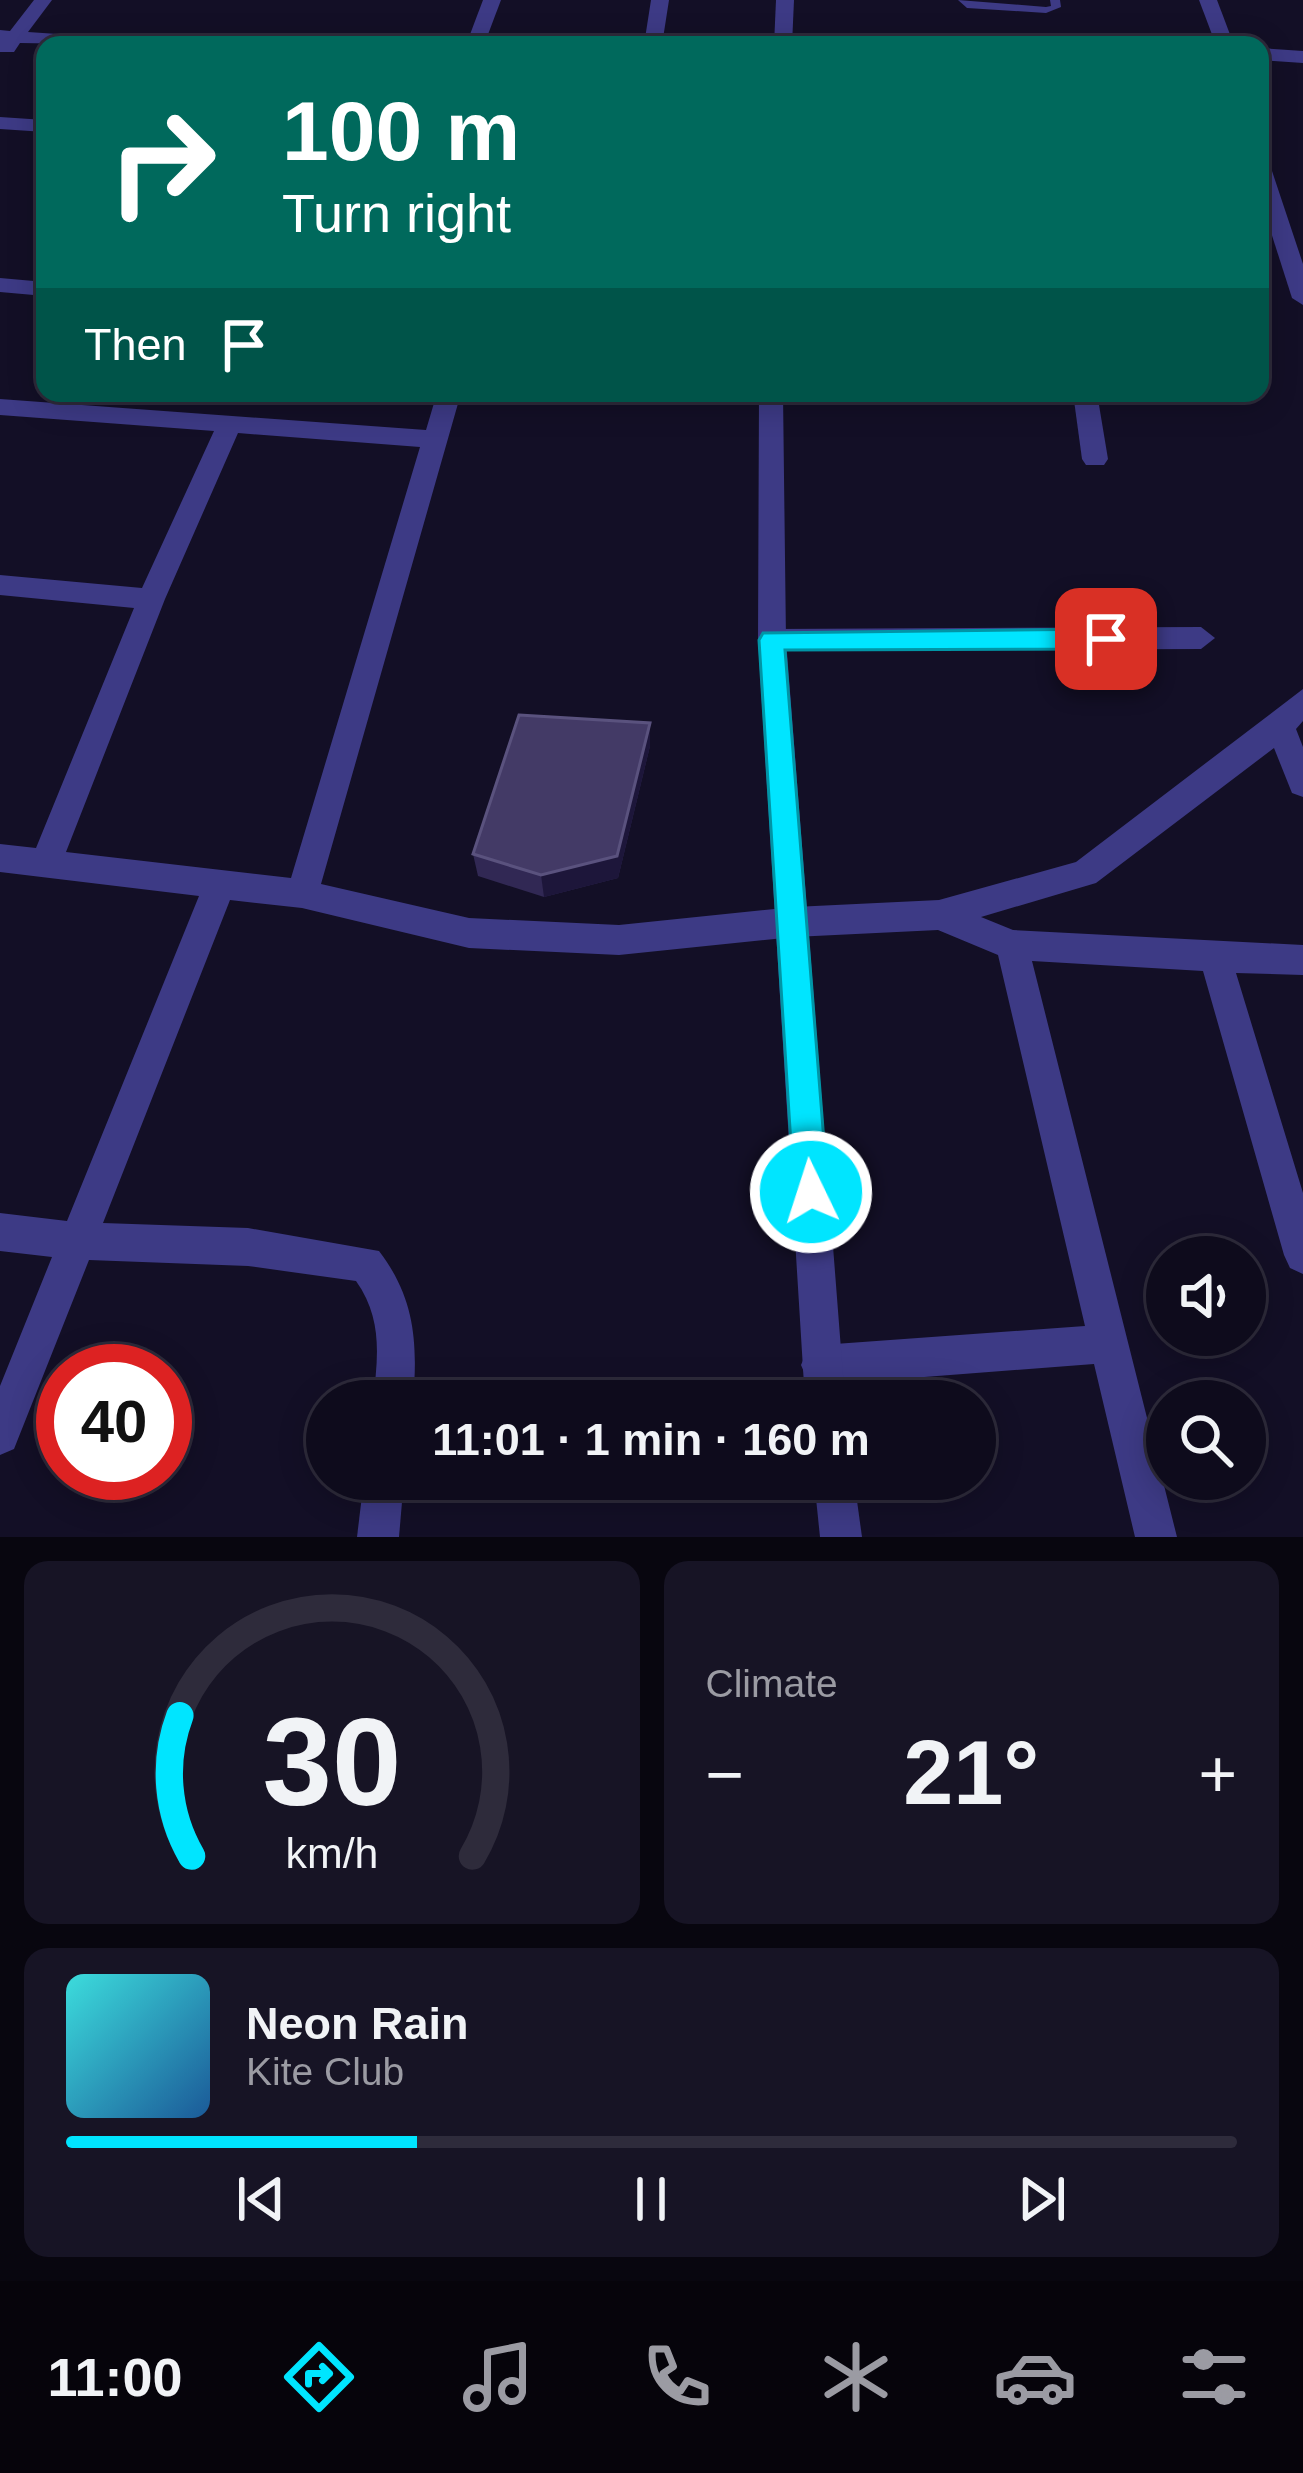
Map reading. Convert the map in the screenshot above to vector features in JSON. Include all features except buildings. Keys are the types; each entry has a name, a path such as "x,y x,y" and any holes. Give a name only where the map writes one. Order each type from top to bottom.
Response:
{"street":[{"path":"0,56 8,37 43,0"},
{"path":"478,36 492,0"},
{"path":"655,36 661,0"},
{"path":"783,36 785,0"},
{"path":"1208,0 1222,36"},
{"path":"1269,55 1303,57"},
{"path":"0,123 36,125"},
{"path":"1269,192 1303,298"},
{"path":"3,291 36,289"},
{"path":"302,894 447,402"},
{"path":"771,402 772,640 823,1380"},
{"path":"1086,402 1096,459"},
{"path":"0,407 436,440"},
{"path":"46,862 151,598 230,424"},
{"path":"0,585 151,598"},
{"path":"772,640 1201,638"},
{"path":"0,858 302,894 469,932 619,940 794,922 939,915 1085,873 1280,727 1303,701"},
{"path":"1280,727 1303,784"},
{"path":"0,1435 221,882"},
{"path":"939,915 1012,945 1303,960"},
{"path":"1012,945 1156,1537"},
{"path":"1215,957 1303,1255"},
{"path":"0,1232 76,1241 248,1247 366,1264 389,1291 399,1342 395,1380"},
{"path":"845,1380 1109,1344"},
{"path":"378,1537 382,1500"},
{"path":"837,1500 841,1537"}],"lane":[{"path":"963,0 967,5 1046,10 1056,8 1055,0"}],"route":[{"path":"811,1192 772,640 1106,639"}]}
